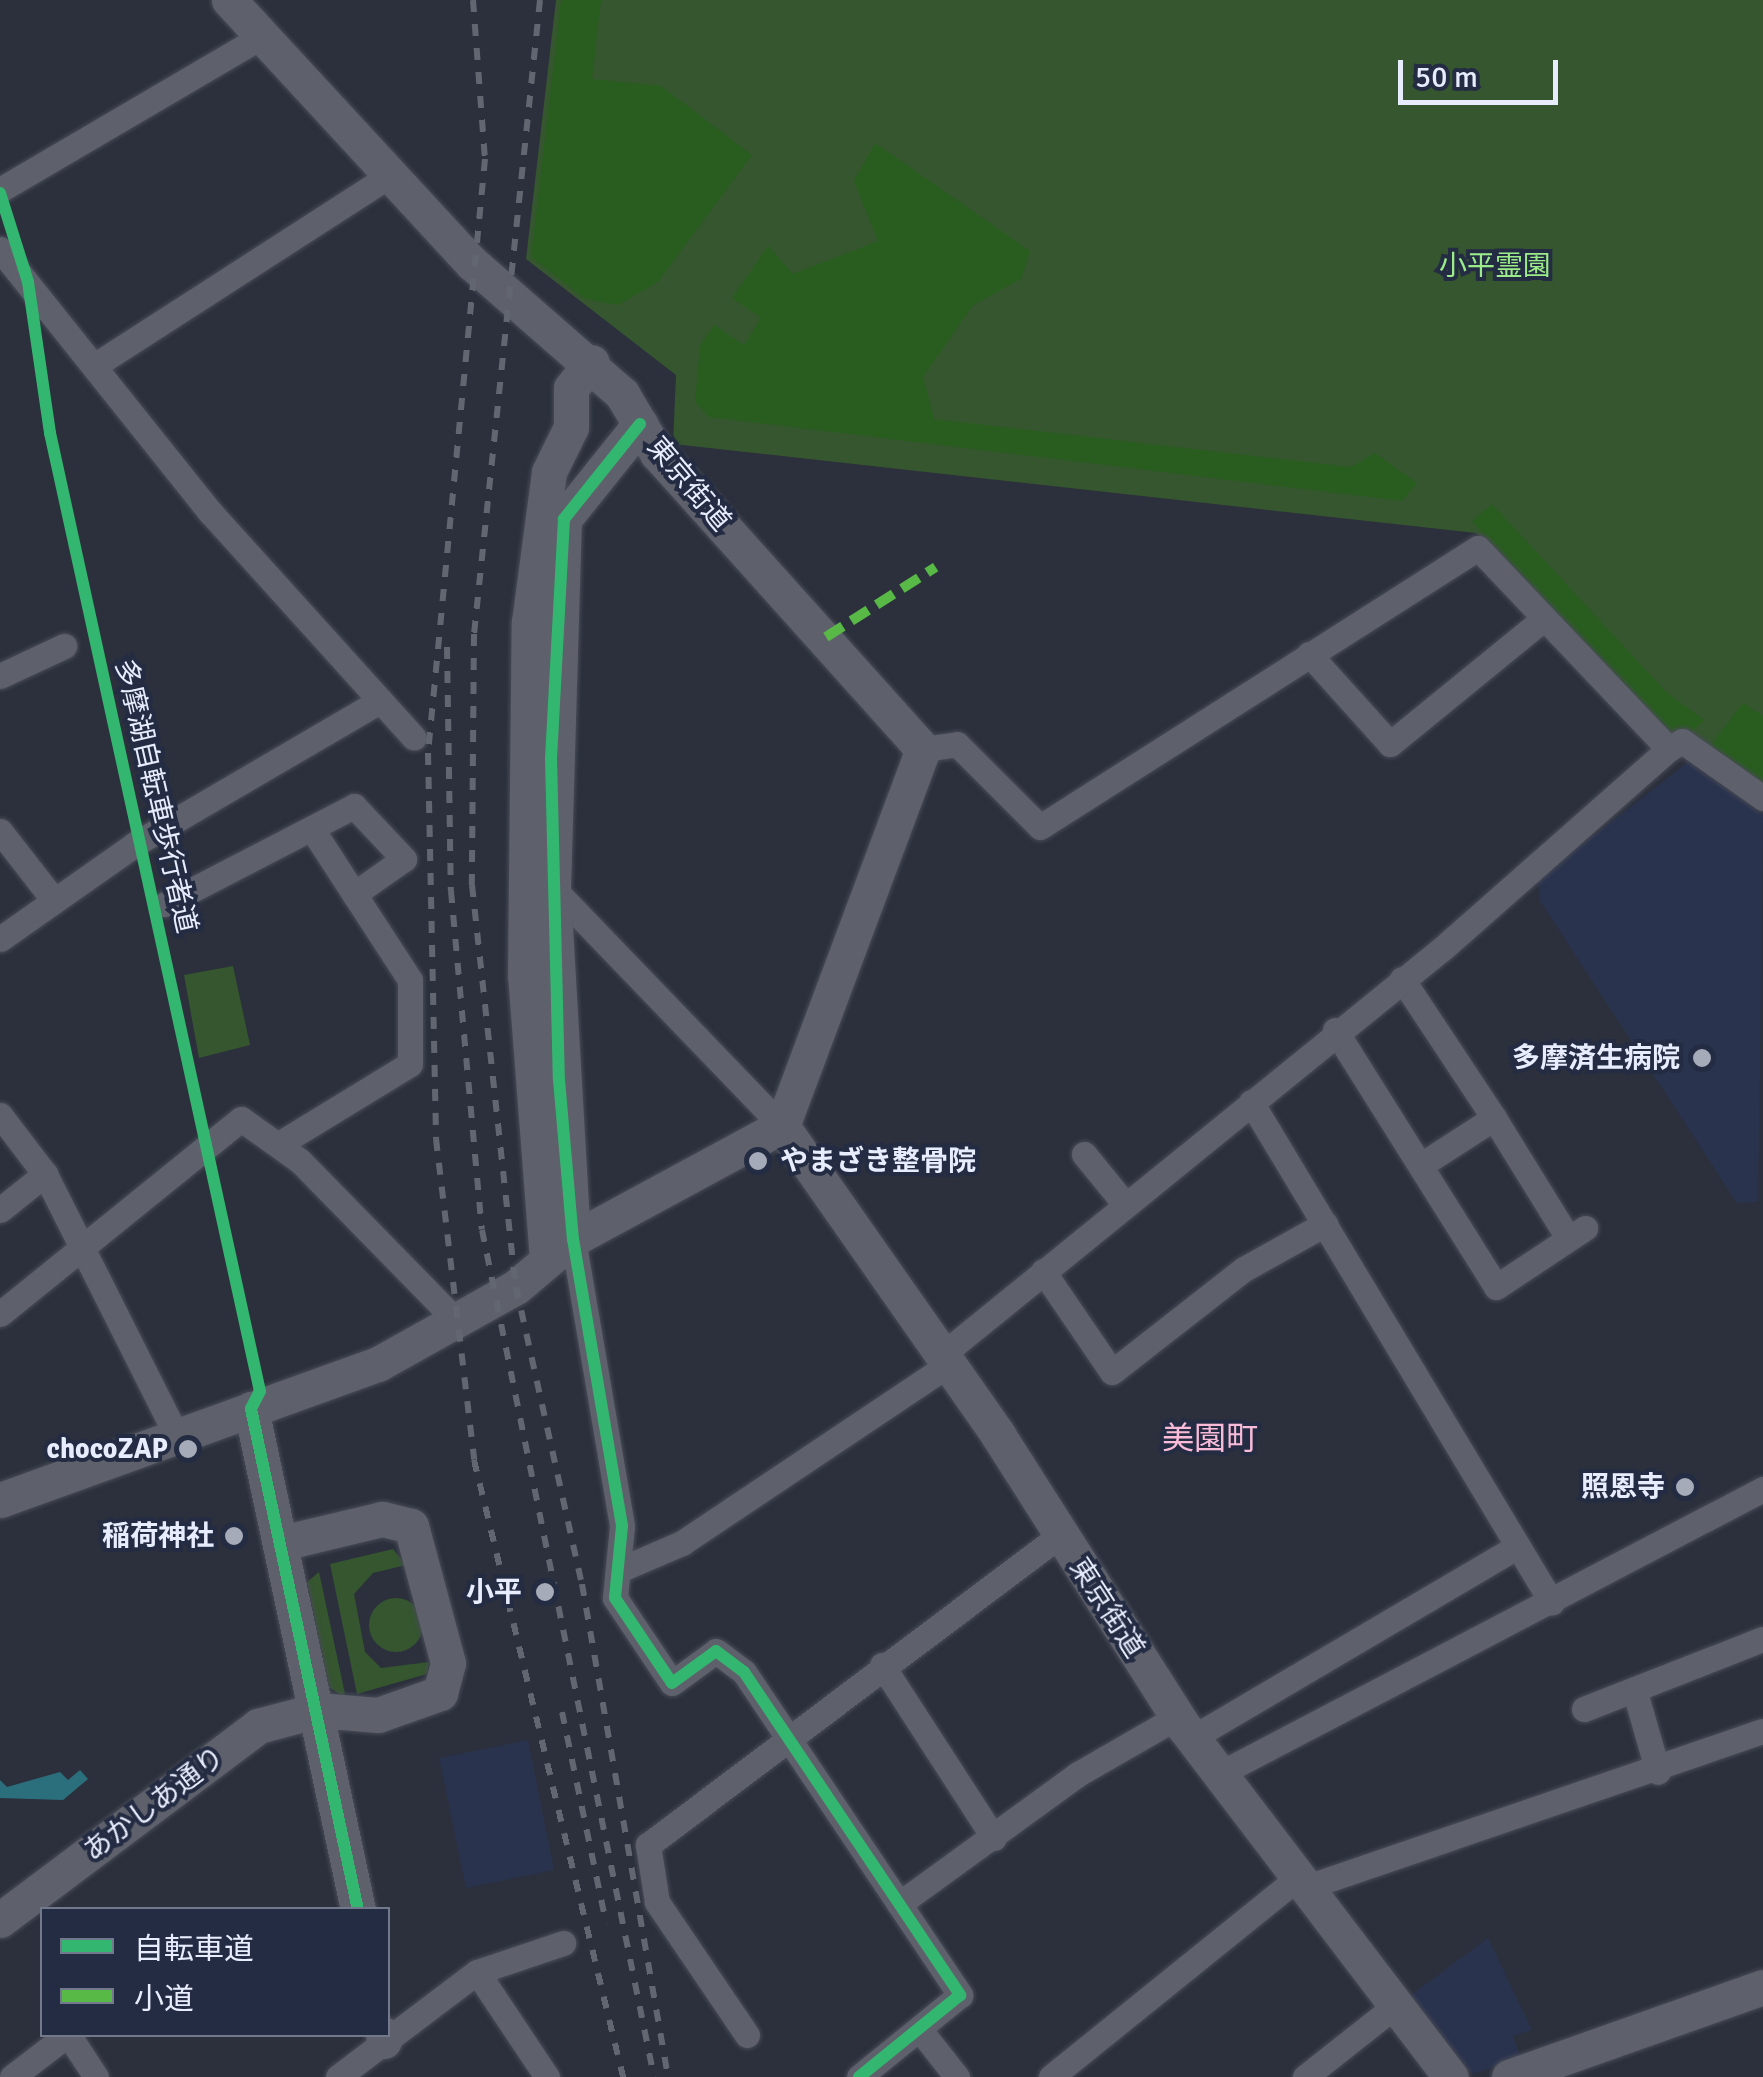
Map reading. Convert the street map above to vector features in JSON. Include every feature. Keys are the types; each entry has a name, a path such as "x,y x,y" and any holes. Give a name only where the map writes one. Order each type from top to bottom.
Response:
{"street":[{"name":"東京街道","path":"229,0 388,176 508,296 592,362 640,424 940,747"},
{"path":"0,190 262,36"},
{"path":"97,364 388,176"},
{"path":"0,249 97,364 210,512 414,738"},
{"path":"592,362 571,388 572,427 549,472 540,526 522,854 560,1250 622,1526 615,1598 672,1683 716,1651 744,1672 784,1739 960,1996 859,2077"},
{"path":"560,1250 553,888 564,519 640,424"},
{"path":"0,1500 252,1402 378,1364 454,1318 516,1288 560,1250 782,1126 940,747 1040,827 1478,548 1669,749"},
{"path":"1309,654 1390,744 1543,620"},
{"path":"0,676 64,646"},
{"path":"0,939 53,898 380,701"},
{"path":"620,1570 682,1543 946,1359 1043,1271 1402,979 1669,749 1682,741 1763,798"},
{"path":"165,904 354,806 404,859 354,894"},
{"path":"280,1144 410,1064 410,980 312,829"},
{"path":"0,831 53,898"},
{"path":"522,854 782,1126"},
{"path":"1335,1030 1496,1286 1576,1233 1402,979"},
{"path":"1252,1102 1552,1603"},
{"path":"0,1114 45,1174 175,1433"},
{"path":"1421,1165 1494,1118"},
{"path":"0,1314 242,1119 280,1144 454,1318"},
{"name":"東京街道","path":"782,1126 946,1359 1185,1728 1298,1884 1451,2077"},
{"path":"1084,1154 1124,1203"},
{"path":"0,1210 45,1174"},
{"path":"1043,1271 1112,1372 1244,1269 1325,1224"},
{"path":"252,1402 357,1907"},
{"path":"1219,1774 1552,1603 1763,1489"},
{"path":"281,1543 382,1519 410,1526 446,1649 448,1682 427,1702 357,1717 318,1710"},
{"path":"747,2036 657,1902 648,1845 882,1665 1059,1536"},
{"path":"899,1904 1078,1774 1185,1728 1518,1546"},
{"path":"1584,1708 1635,1692 1763,1639"},
{"path":"882,1665 994,1838"},
{"path":"1635,1692 1658,1772"},
{"name":"あかしあ通り","path":"0,1920 258,1726 318,1710"},
{"path":"1050,2077 1298,1884 1528,1804 1556,1809 1763,1731"},
{"path":"390,2033 477,1972 563,1943"},
{"path":"477,1972 546,2077"},
{"path":"1509,2077 1763,1987"},
{"path":"1305,2077 1395,2006"},
{"path":"920,2030 957,2077"},
{"path":"12,2077 64,2037"},
{"path":"70,2037 96,2077"},
{"path":"338,2077 383,2038"}],"shaded area":[{"name":"多摩済生病院","path":"1688,762 1763,815 1758,1202 1737,1203 1540,901 1538,879"},
{"path":"528,1740 554,1870 466,1888 439,1758"},
{"path":"80,1770 88,1779 63,1800 0,1798 0,1780 7,1787 60,1772 68,1780"},
{"path":"1488,1938 1532,2030 1513,2036 1521,2059 1472,2074 1411,1995"}],"green space":[{"name":"小平霊園","path":"556,0 1763,0 1763,789 1663,742 1476,533 673,444 676,375 526,259"},
{"path":"561,0 601,0 592,79 661,86 752,155 658,282 618,305 585,299 531,257"},
{"path":"875,143 1030,251 1021,279 973,305 923,377 934,419 1351,467 1375,453 1417,483 1402,501 709,417 695,402 700,346 714,325 744,345 761,318 732,298 768,246 793,274 878,241 854,181"},
{"path":"1492,504 1666,692 1704,720 1694,730 1662,735 1472,521"},
{"path":"1743,703 1763,716 1763,784 1709,747"},
{"path":"233,966 250,1045 199,1058 184,975"},
{"path":"393,1549 406,1565 373,1573 354,1594 365,1652 381,1668 429,1662 427,1674 357,1694 330,1564"},
{"path":"319,1572 345,1694 342,1696 329,1687 307,1582"},
{"path":"396,1598 415,1606 423,1625 415,1644 396,1652 377,1644 369,1625 377,1606"}],"railway":[{"path":"473,0 485,159 428,753 436,1139 474,1460 623,2077"},
{"path":"540,0 474,634 472,885 516,1287 582,1584 668,2077"},
{"path":"447,647 451,891 482,1230 654,2077"},
{"path":"562,1712 606,1923"}],"marked path":[{"path":"826,637 936,567"}],"cycle path":[{"name":"多摩湖自転車歩行者道","path":"0,193 28,282 50,433 260,1391 251,1409 357,1907"},
{"path":"640,424 564,519 551,758 559,1080 573,1239 622,1526 615,1598 672,1683 716,1651 744,1672 960,1995 859,2077"}],"place":[{"name":"多摩済生病院","path":"1702,1058"},
{"name":"やまざき整骨院","path":"758,1161"},
{"name":"chocoZAP","path":"188,1449"},
{"name":"照恩寺","path":"1685,1487"},
{"name":"稲荷神社","path":"234,1536"},
{"name":"小平","path":"545,1592"}],"district":[{"name":"美園町","path":"1210,1439"}]}
